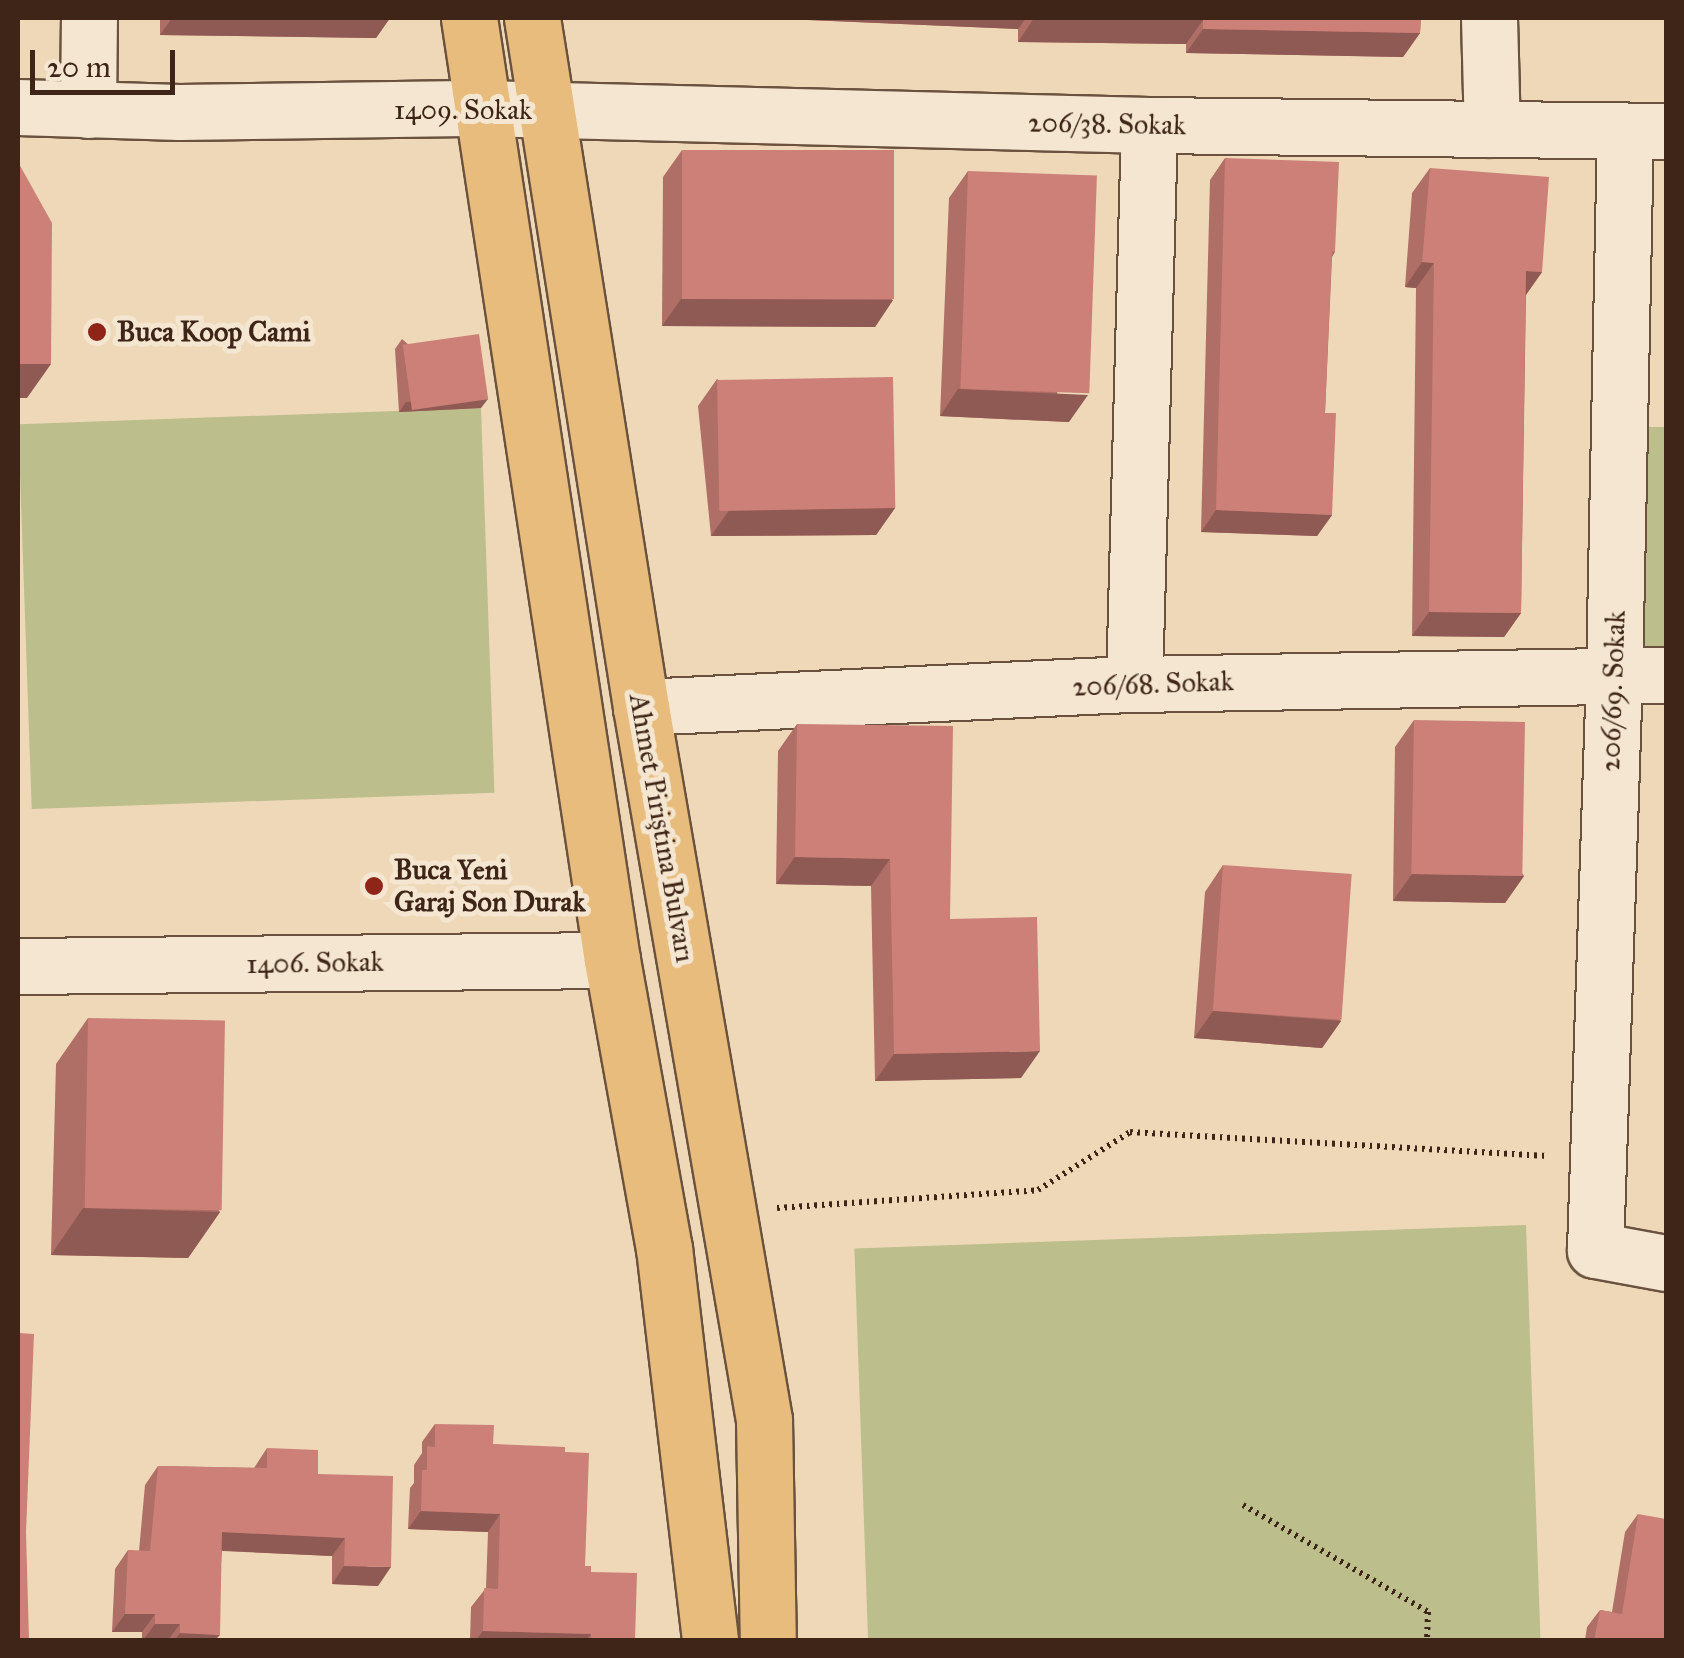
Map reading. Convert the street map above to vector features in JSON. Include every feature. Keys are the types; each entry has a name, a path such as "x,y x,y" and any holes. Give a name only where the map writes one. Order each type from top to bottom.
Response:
{"main road":[{"path":"470,18 524,399 612,960 664,1248 710,1640"},
{"name":"Ahmet Piriştina Bulvarı","path":"532,18 640,707 764,1420 768,1640"}],"street":[{"path":"88,18 88,110"},
{"path":"1490,18 1492,129"},
{"name":"1409. Sokak","path":"18,108 548,111"},
{"name":"206/38. Sokak","path":"548,111 1148,125 1646,131"},
{"path":"1134,684 1148,125"},
{"name":"206/69. Sokak","path":"1646,131 1640,674 1598,1160 1594,1250 1666,1263"},
{"name":"206/68. Sokak","path":"640,707 1134,684 1640,674"},
{"name":"1406. Sokak","path":"18,966 612,960"}],"path":[{"path":"728,1211 1038,1190 1130,1132 1598,1160"},
{"path":"1243,1505 1428,1612 1428,1640"}],"green space":[{"path":"481,408 494,793 32,809 18,424"},
{"path":"1630,427 1666,427 1666,659 1636,658"},
{"path":"1526,1225 1540,1640 868,1640 854,1248"}],"building":[{"path":"1044,18 1421,18 1420,33 1203,29 1203,20"},
{"path":"682,150 894,150 894,299 682,299"},
{"path":"1225,158 1339,162 1325,413 1336,413 1332,515 1216,510"},
{"path":"18,162 52,223 51,364 18,364"},
{"path":"1430,168 1549,177 1542,272 1526,271 1521,613 1429,612 1434,263 1422,262"},
{"path":"968,171 1097,176 1089,393 960,389"},
{"path":"479,334 488,399 412,410 403,345"},
{"path":"893,377 895,508 719,511 717,380"},
{"path":"1414,720 1525,722 1522,876 1411,874"},
{"path":"797,724 953,726 950,919 1037,917 1040,1051 894,1054 890,859 795,857"},
{"path":"1223,865 1352,874 1342,1020 1213,1011"},
{"path":"88,1018 225,1020 222,1210 85,1208"},
{"path":"18,1333 34,1334 26,1532 29,1640 18,1640"},
{"path":"435,1424 494,1425 493,1444 565,1447 565,1452 589,1453 585,1566 591,1566 591,1572 637,1573 635,1640 591,1640 591,1634 483,1631 484,1588 498,1589 500,1514 421,1511 422,1470 427,1470 427,1446 435,1447"},
{"path":"267,1448 318,1450 318,1474 393,1476 391,1567 344,1566 345,1538 222,1532 220,1635 180,1633 180,1624 155,1624 155,1614 125,1614 128,1550 150,1551 158,1466 267,1468"},
{"path":"1638,1514 1666,1519 1666,1640 1594,1640 1600,1610 1622,1614"}],"place":[{"name":"Buca Koop Cami","path":"97,332"},
{"name":"Buca Yeni Garaj Son Durak","path":"374,886"}]}
